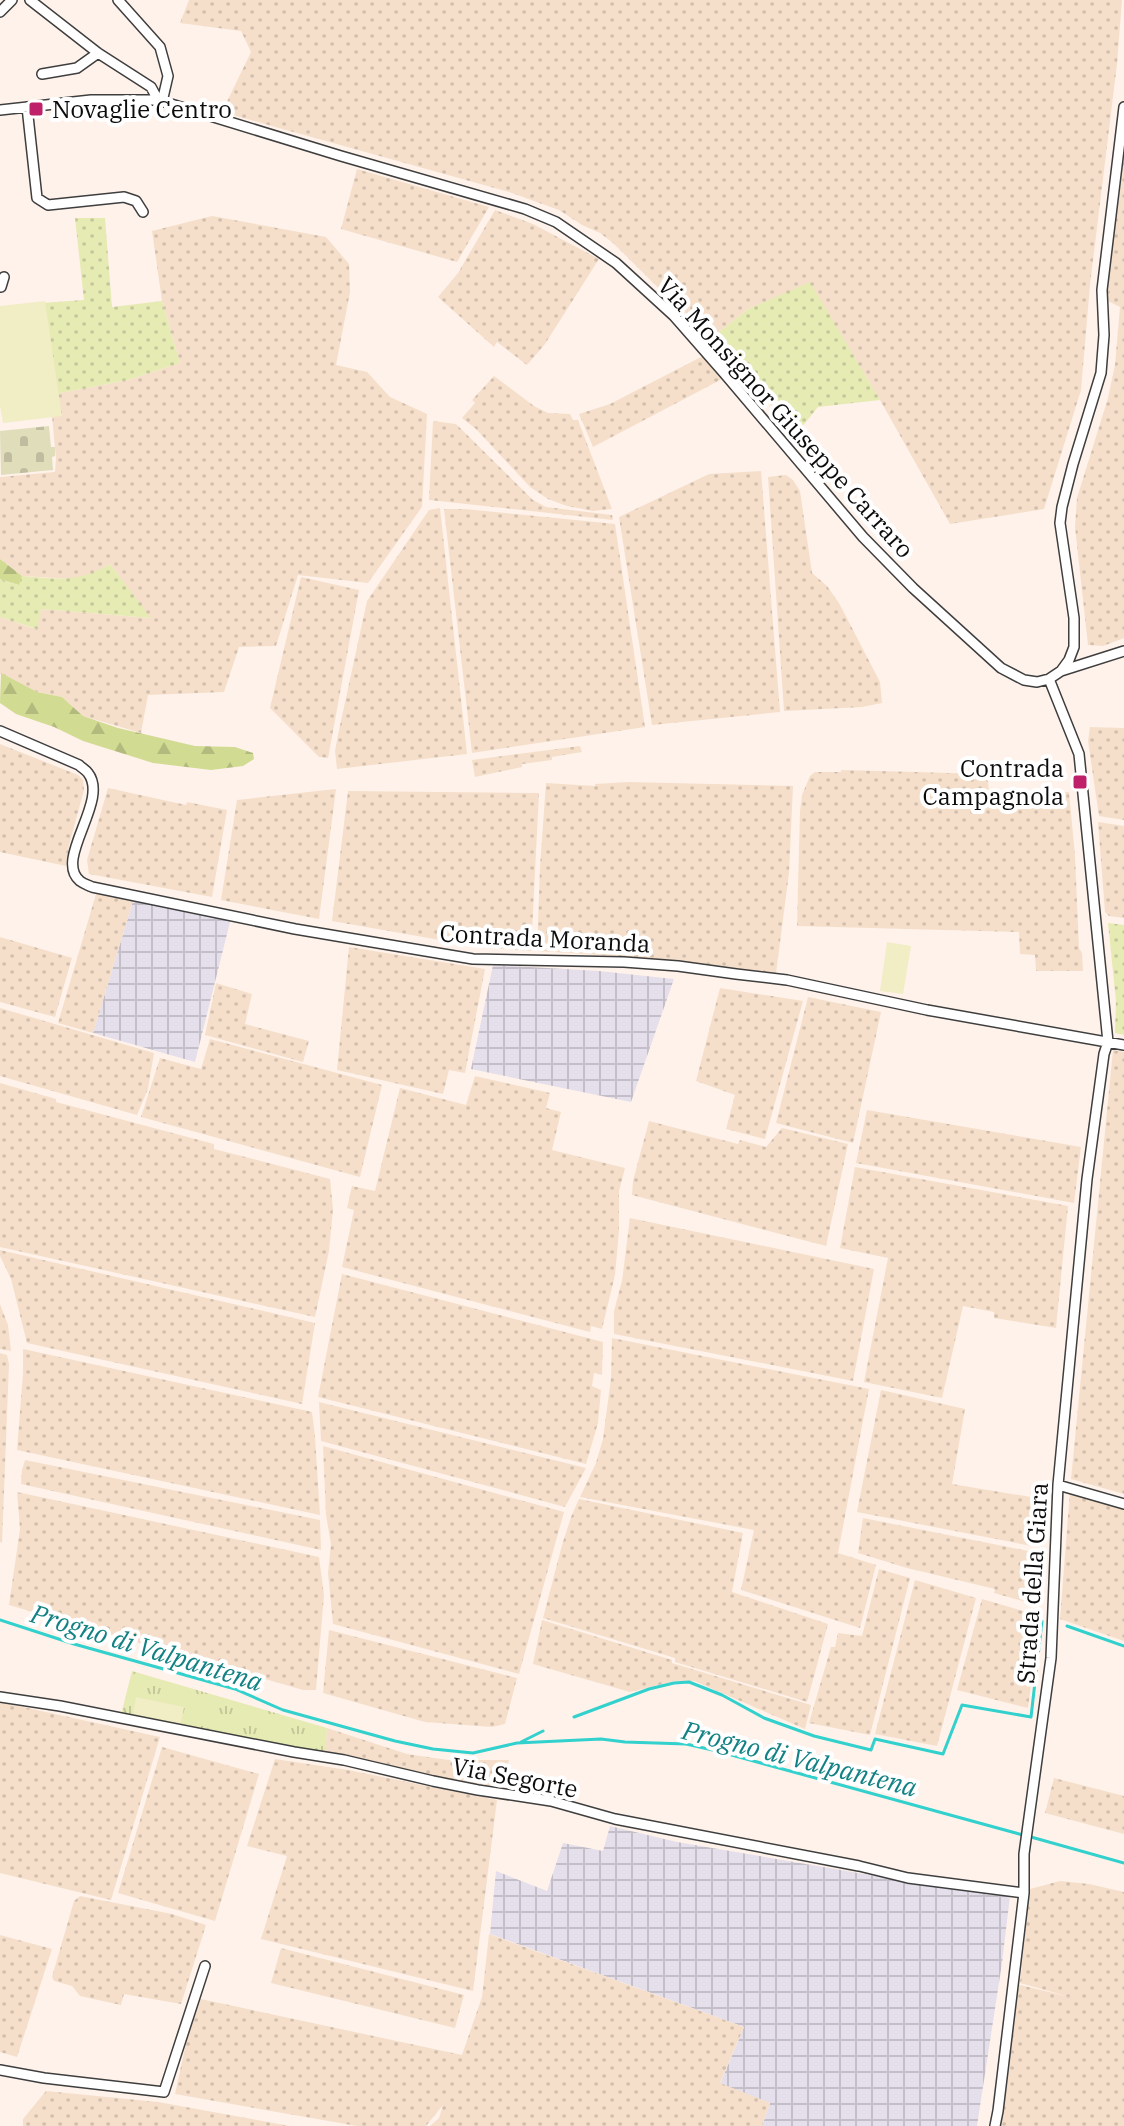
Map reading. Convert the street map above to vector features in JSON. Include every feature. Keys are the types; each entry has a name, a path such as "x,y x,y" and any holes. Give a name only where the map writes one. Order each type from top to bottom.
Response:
{"street":[{"path":"0,12 12,0"},
{"path":"30,0 98,53 151,87 160,101"},
{"path":"118,0 160,47 168,76 160,101"},
{"path":"42,74 77,68 98,53"},
{"path":"0,110 91,100 160,101"},
{"name":"Via Monsignor Giuseppe Carraro","path":"160,101 525,209 556,222 587,242 616,263 674,316 863,537 913,588 1001,668 1024,680 1037,682 1049,679"},
{"path":"27,107 37,198 48,205 124,197 136,201 143,212"},
{"path":"1061,671 1074,647 1074,618 1060,523 1101,373 1104,335 1102,290 1124,107"},
{"path":"1108,1042 1079,754 1049,679 1061,671 1124,651"},
{"name":"Contrada Moranda","path":"0,731 79,765 89,774 93,797 73,859 74,872 80,881 92,887 295,929 473,959 624,962 787,980 927,1010 1124,1045"},
{"name":"Strada della Giara","path":"995,2126 1024,1893 1024,1854 1029,1812 1051,1658 1058,1485 1087,1179 1108,1042"},
{"path":"1058,1485 1124,1504"},
{"name":"Via Segorte","path":"0,1697 551,1801 615,1819 908,1878 1024,1893"},
{"path":"0,2070 164,2092 205,1966"}],"shaded area":[{"path":"189,0 1122,0 1081,390 1044,509 950,524 810,283 748,309 710,339 613,243 559,210 509,192 222,112 251,52 241,31 180,23"},
{"path":"1124,141 1124,638 1103,646 1088,645 1075,527 1077,498 1115,365 1120,307 1108,301 1106,289"},
{"path":"357,169 489,207 457,262 341,229"},
{"path":"495,210 533,224 599,259 545,344 527,365 497,342 494,347 438,297 458,273"},
{"path":"212,216 326,237 349,264 350,292 336,365 367,372 390,397 427,414 422,507 368,583 298,575 276,646 239,647 224,692 148,695 141,733 83,716 62,697 37,692 0,674 0,617 36,629 41,609 150,618 110,564 92,574 72,579 22,576 0,559 0,477 55,472 50,395 128,380 180,363 162,301 152,231"},
{"path":"45,301 62,416 3,423 0,406 0,306"},
{"path":"703,356 724,378 593,447 579,414 610,404"},
{"path":"494,376 534,406 548,413 570,414 573,420 578,420 612,509 593,511 548,499 530,487 462,418 475,403 472,400"},
{"path":"433,421 456,424 533,500 546,507 612,515 613,520 429,500"},
{"path":"761,471 780,712 652,725 619,517 709,474"},
{"path":"786,475 800,491 812,573 827,586 839,603 880,682 882,703 784,711 768,477"},
{"path":"440,508 467,754 337,769 335,751 367,601 429,510"},
{"path":"444,509 615,524 645,727 472,753"},
{"path":"301,577 359,590 328,758 319,757 270,708"},
{"path":"1090,727 1124,728 1124,820 1099,816 1088,741"},
{"path":"0,744 78,775 83,780 84,790 66,866 0,852"},
{"path":"580,746 582,752 475,777 472,760"},
{"path":"815,772 987,774 989,791 1069,792 1083,971 1036,971 1035,955 1020,954 1019,932 797,926 802,795"},
{"path":"629,782 793,786 789,873 776,973 537,951 546,783 595,786"},
{"path":"108,788 186,805 187,802 227,810 212,897 89,874 87,860"},
{"path":"336,789 319,919 221,900 237,800"},
{"path":"348,791 539,793 531,951 474,946 332,921"},
{"path":"1098,822 1124,826 1124,918 1109,916 1105,912"},
{"path":"96,894 133,901 93,1033 58,1023"},
{"path":"133,901 231,918 195,1062 93,1033"},
{"path":"0,937 72,958 55,1017 0,1002"},
{"path":"887,942 911,946 903,994 880,991"},
{"path":"349,947 485,969 465,1073 449,1070 443,1094 337,1070"},
{"path":"493,965 674,979 631,1102 471,1069"},
{"path":"216,983 252,994 245,1024 309,1041 303,1062 205,1035"},
{"path":"720,988 803,1001 765,1139 726,1129 735,1095 696,1081"},
{"path":"808,997 881,1012 853,1143 776,1123"},
{"path":"0,1008 154,1053 148,1089 137,1115 0,1076"},
{"path":"210,1039 382,1085 360,1177 141,1117 160,1058 201,1069"},
{"path":"1113,1050 1124,1052 1124,1494 1071,1479"},
{"path":"475,1076 550,1093 546,1108 561,1112 552,1150 625,1168 619,1191 615,1275 602,1329 591,1326 590,1332 342,1267 354,1210 347,1208 352,1186 375,1191 400,1088 466,1105"},
{"path":"0,1083 56,1099 56,1102 214,1144 214,1149 330,1179 333,1209 329,1251 315,1317 0,1247"},
{"path":"867,1110 1081,1147 1074,1203 856,1163"},
{"path":"649,1121 738,1144 740,1140 766,1147 782,1128 848,1144 826,1246 632,1195"},
{"path":"855,1167 1068,1206 1056,1328 994,1318 994,1312 963,1306 942,1398 864,1382 888,1258 840,1248"},
{"path":"630,1218 874,1269 853,1381 614,1334 614,1311 622,1281"},
{"path":"0,1250 315,1323 302,1404 27,1343 11,1279"},
{"path":"342,1274 603,1342 602,1375 594,1373 592,1386 601,1390 598,1423 586,1464 318,1397"},
{"path":"0,1304 8,1325 11,1351 0,1349"},
{"path":"612,1338 869,1389 838,1553 876,1565 860,1628 741,1590 754,1530 580,1497 603,1439 611,1378"},
{"path":"23,1349 312,1412 320,1515 17,1450"},
{"path":"0,1353 7,1355 9,1364 2,1543 0,1542"},
{"path":"881,1390 965,1409 952,1484 1043,1499 1037,1547 857,1512"},
{"path":"319,1402 586,1468 565,1507 321,1441"},
{"path":"323,1446 564,1512 519,1674 333,1624 328,1573 331,1544 326,1515"},
{"path":"25,1460 320,1520 321,1550 21,1484"},
{"path":"1070,1491 1124,1507 1124,1641 1060,1619"},
{"path":"17,1492 319,1557 324,1595 316,1690 303,1690 9,1605 20,1529"},
{"path":"579,1499 743,1533 732,1592 828,1624 807,1702 543,1618 562,1545"},
{"path":"863,1518 1038,1553 1033,1604 994,1593 995,1589 858,1553"},
{"path":"879,1569 910,1578 870,1735 809,1723 838,1633 862,1636"},
{"path":"915,1580 976,1598 937,1746 875,1734"},
{"path":"982,1599 1040,1616 1028,1708 957,1690"},
{"path":"542,1620 811,1705 805,1729 694,1681 675,1681 630,1692 533,1664"},
{"path":"329,1630 517,1678 505,1724 492,1727 425,1722 323,1693"},
{"path":"136,1697 184,1707 180,1729 132,1719"},
{"path":"0,1702 160,1737 111,1900 0,1873"},
{"path":"327,1728 407,1754 448,1760 509,1760 502,1787 471,1784 325,1754"},
{"path":"162,1747 259,1774 215,1921 118,1893"},
{"path":"275,1759 348,1770 497,1800 473,1991 261,1939 287,1856 247,1846"},
{"path":"1054,1778 1124,1796 1124,1834 1045,1813"},
{"path":"610,1826 677,1842 1010,1896 977,2126 762,2126 770,2103 720,2084 744,2027 490,1934 496,1871 547,1891 563,1843 603,1851"},
{"path":"1060,1881 1124,1892 1124,2126 993,2126 1016,1984 1070,1997 1020,1983 1030,1889"},
{"path":"80,1896 172,1914 206,1925 181,2004 124,1994 121,2005 80,1996 72,1986 54,1981 52,1977 74,1901"},
{"path":"489,1934 744,2027 720,2083 770,2103 762,2126 430,2126 439,2118 443,2105 426,2126 357,2126 175,2094 196,1998 462,2055 482,1997"},
{"path":"0,1935 52,1949 17,2057 0,2052"},
{"path":"281,1948 464,1995 455,2028 271,1983"},
{"path":"46,2091 158,2102 290,2126 23,2126 23,2119"}],"green space":[{"path":"75,218 105,218 112,307 162,301 180,363 128,380 50,395 42,303 84,300"},
{"path":"810,282 880,400 818,407 797,433 710,339 748,309"},
{"path":"49,426 51,447 55,447 53,470 1,475 0,431"},
{"path":"0,559 22,576 19,585 0,579"},
{"path":"110,564 151,618 41,609 37,629 0,617 0,579 18,585 22,576 77,577"},
{"path":"1,673 37,692 62,697 83,716 118,728 195,746 235,747 253,753 254,759 243,766 211,770 153,763 83,741 16,714 0,703"},
{"path":"1108,923 1124,925 1124,1035 1115,1033 1116,1001"},
{"path":"132,1671 327,1728 325,1754 121,1715"}],"waterway":[{"name":"Progno di Valpantena","path":"0,1620 235,1689 283,1710 433,1749 473,1753 517,1743 601,1739 686,1744 1023,1835"},
{"path":"574,1717 649,1689 689,1682 722,1695 764,1718 814,1736 871,1750 875,1739 943,1754 962,1705 1031,1717 1042,1621"},
{"path":"1067,1626 1124,1646"},
{"path":"521,1742 543,1731"},
{"name":"Progno di Valpantena","path":"1031,1837 1124,1863"}],"place":[{"name":"Novaglie Centro","path":"36,109"},
{"name":"Contrada Campagnola","path":"1080,782"}]}
